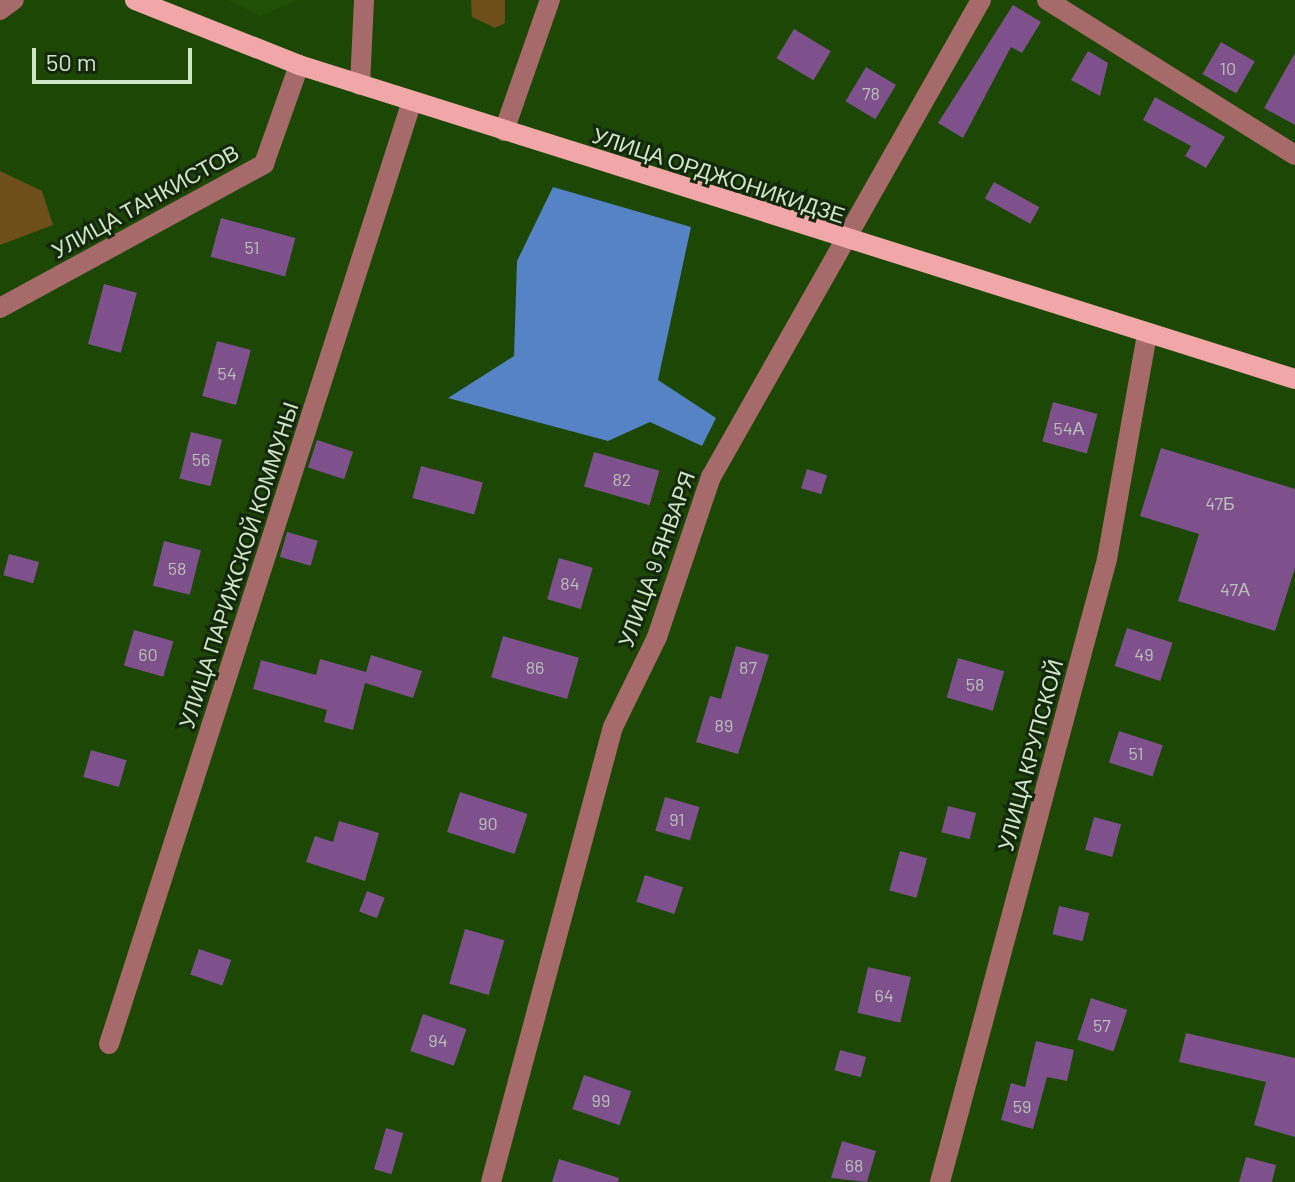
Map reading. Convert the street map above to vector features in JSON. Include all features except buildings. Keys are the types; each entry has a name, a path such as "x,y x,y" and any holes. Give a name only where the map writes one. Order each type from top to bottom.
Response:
{"main road":[{"name":"УЛИЦА ОРДЖОНИКИДЗЕ","path":"135,0 299,65 360,85 844,241 1295,379"}],"street":[{"path":"0,10 14,0"},
{"path":"360,85 364,0"},
{"path":"504,131 550,0"},
{"name":"УЛИЦА 9 ЯНВАРЯ","path":"491,1182 613,727 657,637 711,477 981,0"},
{"path":"1047,0 1295,155"},
{"name":"УЛИЦА ТАНКИСТОВ","path":"0,308 264,164 299,65"},
{"name":"УЛИЦА ПАРИЖСКОЙ КОММУНЫ","path":"109,1044 412,101"},
{"name":"УЛИЦА КРУПСКОЙ","path":"940,1182 1107,559 1147,335"}],"shaded area":[{"path":"229,0 298,0 261,16"},
{"path":"471,0 505,0 505,23 495,28 472,17"},
{"path":"0,171 42,191 53,225 0,245"}],"water":[{"path":"553,187 691,227 658,380 716,418 702,446 650,422 608,441 448,398 514,356 517,261"}]}
